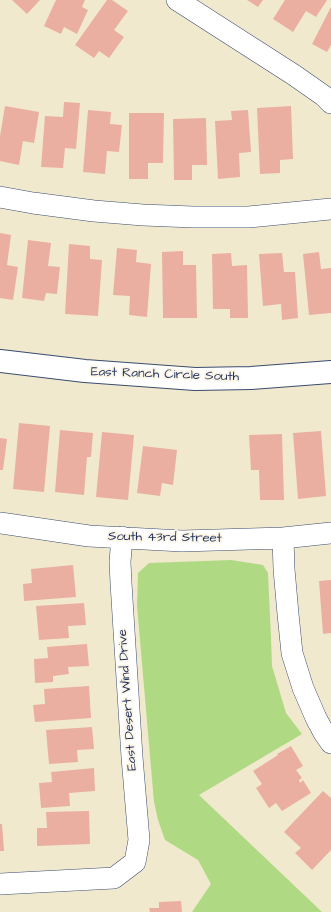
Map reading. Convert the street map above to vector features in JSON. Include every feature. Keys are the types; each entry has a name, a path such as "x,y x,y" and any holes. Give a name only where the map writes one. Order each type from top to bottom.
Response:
{"street":[{"path":"178,0 294,75 324,96 331,103"},
{"path":"0,197 94,211 193,217 249,217 331,209"},
{"name":"East Ranch Circle South","path":"0,361 85,371 195,379 251,378 331,372"},
{"name":"South 43rd Street","path":"0,523 89,536 182,541 283,538 331,534"},
{"name":"East Desert Wind Drive","path":"0,884 114,878 134,862 139,840 121,583 120,562 122,538"},
{"path":"283,538 284,569 292,653 303,688 316,718 331,743"}],"green space":[{"path":"231,560 263,565 268,573 272,666 286,713 302,734 199,795 322,912 192,912 211,884 198,860 165,840 158,820 154,802 137,606 138,573 149,563"}],"building":[{"path":"12,0 40,0 27,14"},
{"path":"56,0 85,0 82,7 88,10 77,34 64,27 61,34 44,26"},
{"path":"107,0 112,0 128,11 114,30 124,37 109,58 99,51 94,58 75,45"},
{"path":"247,0 263,0 258,7"},
{"path":"285,0 327,0 316,17 306,11 293,32 273,19"},
{"path":"331,7 331,45 327,52 312,44"},
{"path":"64,102 80,103 76,149 65,148 63,168 41,167 45,116 63,117"},
{"path":"5,106 39,112 34,143 23,141 19,165 0,161 0,136"},
{"path":"291,106 293,159 280,160 280,173 260,174 257,108"},
{"path":"88,110 111,112 110,124 122,125 119,152 107,151 105,174 83,172"},
{"path":"248,110 251,152 239,153 240,177 218,179 215,121 232,120 231,111"},
{"path":"129,113 164,113 163,163 148,163 148,179 129,179"},
{"path":"206,118 207,165 192,165 192,180 174,180 173,119"},
{"path":"0,233 11,235 7,265 18,267 13,300 0,298"},
{"path":"28,240 51,243 48,266 60,267 57,294 46,293 44,301 22,298"},
{"path":"69,244 90,246 90,259 102,260 98,316 65,314"},
{"path":"117,248 137,250 136,262 151,264 147,317 129,315 130,296 113,295"},
{"path":"183,251 183,265 196,265 197,318 163,318 162,252"},
{"path":"319,252 321,269 331,268 331,313 309,315 303,254"},
{"path":"231,253 232,266 247,265 248,318 230,318 230,309 213,309 212,254"},
{"path":"282,253 284,272 295,272 298,318 282,320 281,304 263,306 259,254"},
{"path":"19,423 50,426 44,492 13,489"},
{"path":"60,430 93,433 91,457 87,457 84,495 55,492"},
{"path":"321,431 326,496 298,499 293,433"},
{"path":"102,432 134,435 128,500 96,497"},
{"path":"282,434 284,500 260,500 259,470 251,470 249,435"},
{"path":"0,438 7,439 3,470 0,470"},
{"path":"143,446 177,450 173,485 162,483 160,496 137,493"},
{"path":"73,565 76,597 24,601 23,584 32,583 31,569"},
{"path":"331,580 331,633 323,634 319,581"},
{"path":"84,603 86,625 68,626 69,638 39,640 36,606"},
{"path":"87,644 89,666 68,667 69,674 53,676 53,682 35,683 34,659 48,658 47,647"},
{"path":"89,686 91,718 35,722 33,705 45,704 44,689"},
{"path":"92,727 94,749 77,750 78,762 49,764 46,730"},
{"path":"291,746 303,766 296,770 302,778 299,780 300,783 303,780 311,793 282,811 276,803 269,808 256,788 262,784 253,771"},
{"path":"94,768 95,791 69,793 70,806 41,808 39,783 52,782 51,772"},
{"path":"323,791 331,798 331,850 312,870 295,853 301,848 284,832"},
{"path":"89,811 90,844 37,846 37,828 47,828 46,812"},
{"path":"0,824 2,824 4,851 0,851"},
{"path":"181,901 182,912 150,912 149,908 159,908 159,902"}]}
